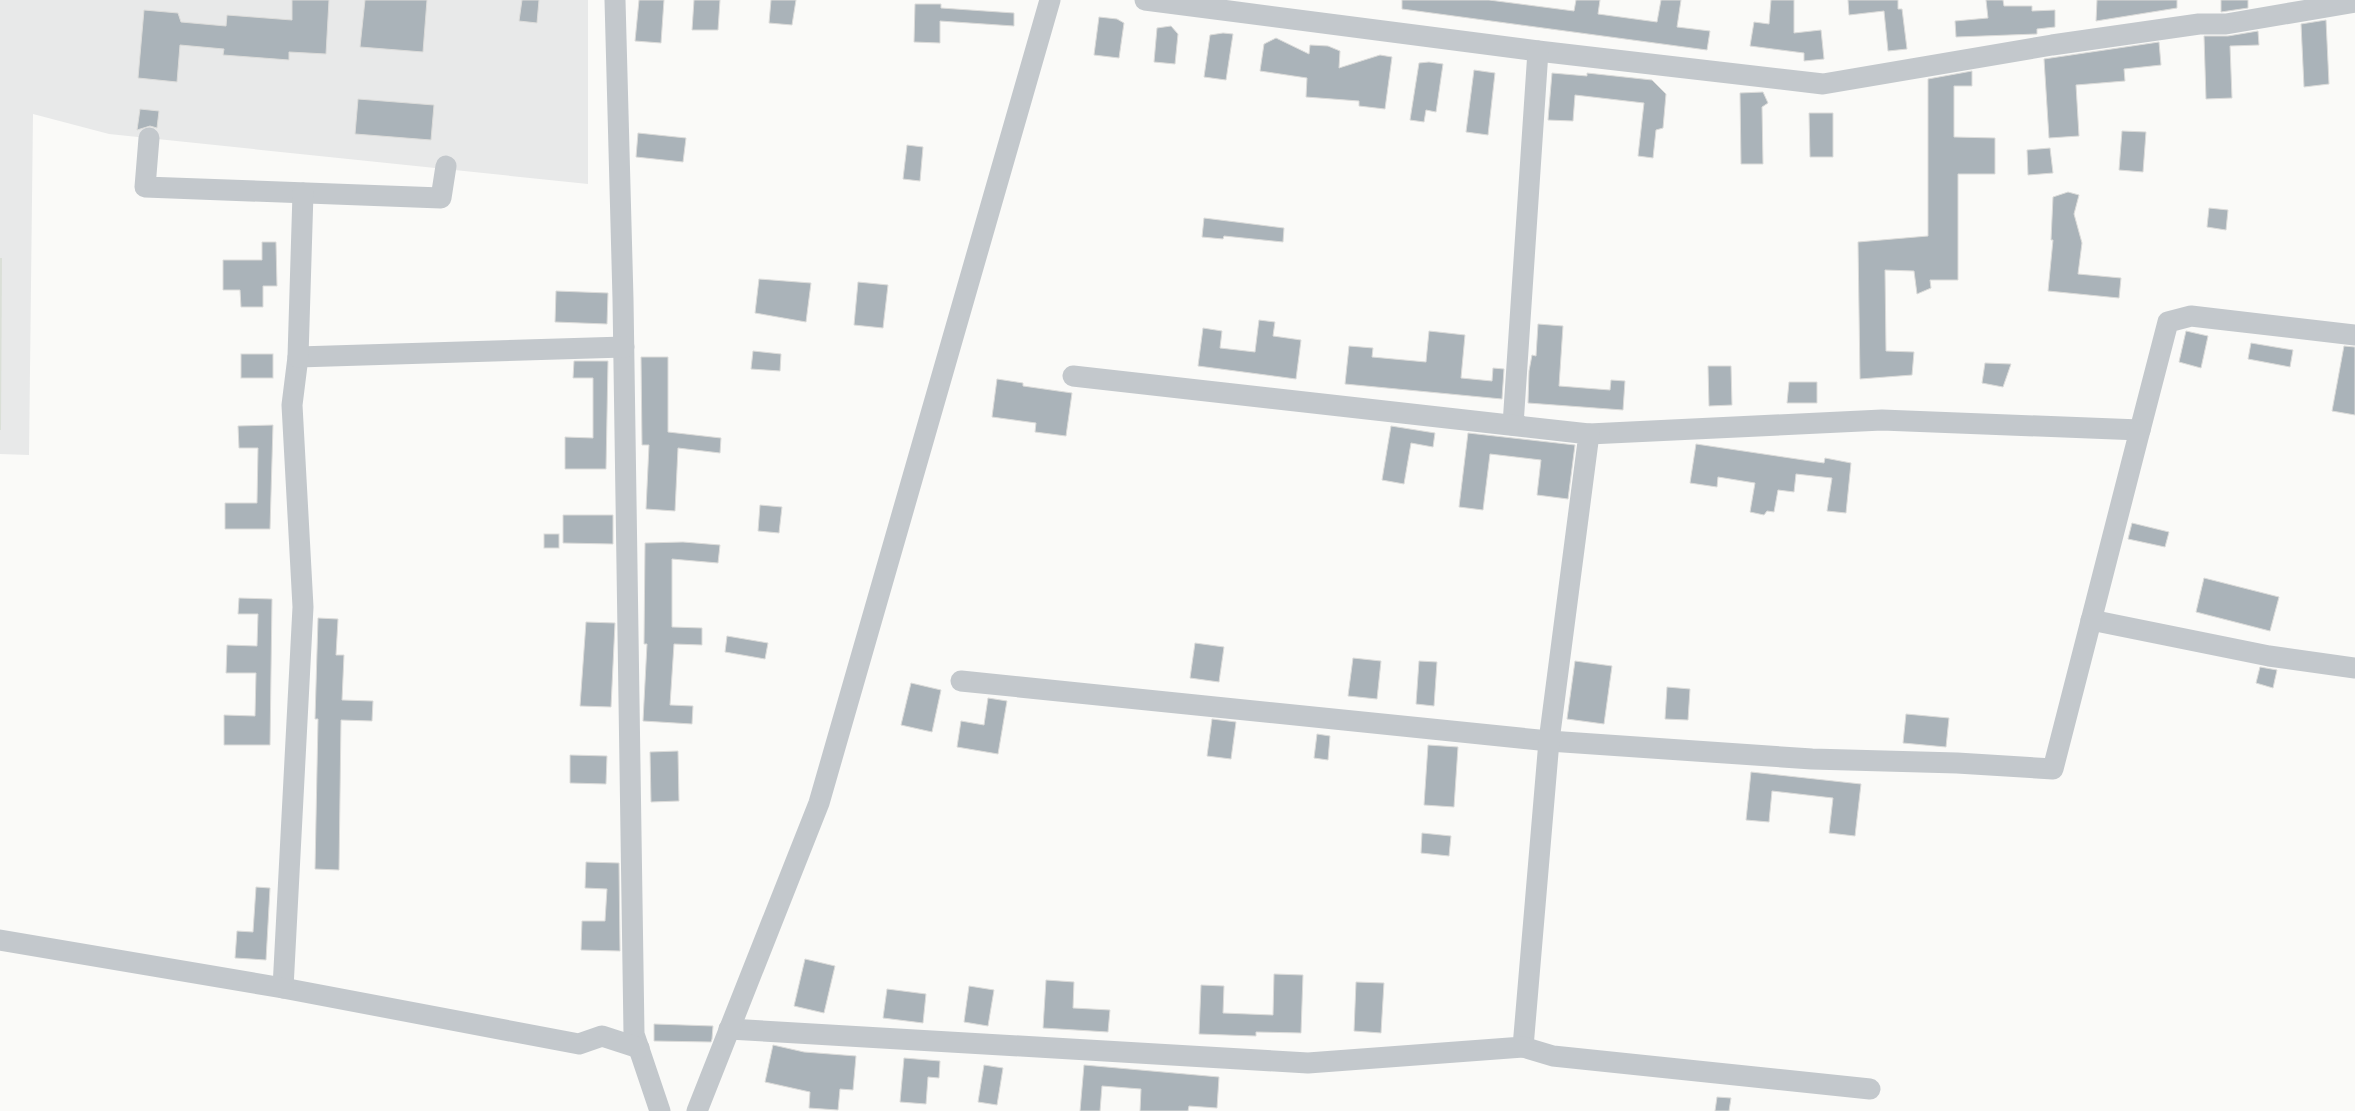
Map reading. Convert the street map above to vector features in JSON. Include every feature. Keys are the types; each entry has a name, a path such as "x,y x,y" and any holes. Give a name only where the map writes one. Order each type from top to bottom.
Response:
{"street":[{"path":"615,0 624,347 634,1034 660,1111"},
{"path":"696,1111 819,803 1050,0"},
{"path":"1145,0 1538,51 1822,84 2052,45 2199,24 2226,24 2355,2"},
{"path":"1513,425 1538,51"},
{"path":"149,138 145,187 441,198 446,166"},
{"path":"283,988 303,607 292,406 298,357 303,193"},
{"path":"961,681 1549,741 1812,759 1957,763 2053,769 2168,322 2191,316 2355,335"},
{"path":"298,357 624,347"},
{"path":"1073,376 1589,434 1882,420 2140,430"},
{"path":"1523,1046 1549,741 1589,434"},
{"path":"2091,620 2269,656 2355,668"},
{"path":"0,940 283,988 579,1044 602,1036 639,1048"},
{"path":"729,1029 1308,1063 1523,1046 1553,1056 1870,1089"}],"shaded area":[{"path":"0,0 588,0 588,184 109,134 33,114 29,455 0,454"},
{"path":"0,258 2,258 1,430 0,430"}],"building":[{"path":"292,0 329,0 326,54 289,52 289,60 223,55 224,49 180,45 177,82 138,78 144,10 178,13 181,22 226,26 227,15 292,20"},
{"path":"365,0 427,0 423,52 360,47"},
{"path":"522,0 539,0 537,23 519,21"},
{"path":"639,0 664,0 661,43 635,41"},
{"path":"694,0 720,0 718,30 692,30"},
{"path":"771,0 796,0 792,25 769,23"},
{"path":"1402,0 1489,0 1574,11 1576,0 1600,0 1598,14 1657,22 1661,0 1681,0 1677,27 1710,31 1707,50 1402,9"},
{"path":"1771,0 1794,0 1794,33 1821,30 1824,59 1804,61 1804,53 1750,46 1754,22 1769,24"},
{"path":"1848,0 1898,0 1898,9 1902,9 1907,49 1888,51 1884,11 1849,15"},
{"path":"1986,0 2003,0 2004,6 2032,6 2032,11 2055,10 2055,27 2037,29 2037,34 1956,37 1955,21 1988,18"},
{"path":"2097,0 2177,0 2177,8 2096,21"},
{"path":"2221,0 2248,0 2248,8 2221,12"},
{"path":"915,4 941,4 941,8 1014,13 1014,26 940,21 940,43 914,42"},
{"path":"1099,17 1117,19 1124,23 1119,58 1094,55"},
{"path":"2326,20 2329,84 2304,87 2301,24"},
{"path":"1171,26 1178,34 1175,64 1154,62 1157,28"},
{"path":"2258,31 2259,45 2230,46 2232,98 2206,99 2204,36 2228,36"},
{"path":"1233,34 1226,80 1204,77 1210,35"},
{"path":"1276,38 1309,54 1310,45 1328,46 1340,51 1339,68 1380,55 1392,57 1385,109 1359,106 1359,101 1306,97 1307,78 1260,71 1264,44"},
{"path":"2159,42 2161,65 2124,69 2125,81 2076,85 2079,136 2049,138 2044,59"},
{"path":"1419,63 1443,64 1436,112 1426,110 1424,122 1410,120"},
{"path":"1474,70 1495,73 1488,135 1466,132"},
{"path":"1972,71 1972,86 1954,86 1954,137 1995,138 1995,174 1958,174 1958,280 1930,280 1931,288 1917,294 1914,271 1885,270 1886,351 1914,352 1912,375 1860,379 1858,242 1928,236 1928,79"},
{"path":"1552,73 1587,76 1587,73 1652,80 1666,94 1663,128 1656,130 1653,158 1638,156 1644,103 1575,95 1573,121 1548,120"},
{"path":"1763,92 1768,103 1762,107 1763,164 1741,164 1740,93"},
{"path":"358,99 434,105 431,140 355,134"},
{"path":"140,109 159,111 157,128 150,126 137,130"},
{"path":"1809,113 1833,113 1833,157 1810,157"},
{"path":"2122,131 2146,132 2143,172 2119,170"},
{"path":"638,133 686,138 683,162 636,157"},
{"path":"907,145 923,147 920,181 903,179"},
{"path":"2050,148 2053,173 2028,175 2027,150"},
{"path":"2068,192 2079,195 2074,214 2082,243 2078,274 2121,278 2119,298 2048,291 2053,240 2051,240 2053,197"},
{"path":"2209,208 2228,210 2226,230 2207,227"},
{"path":"1204,218 1284,228 1283,242 1224,236 1223,239 1202,237"},
{"path":"262,242 276,242 277,286 263,286 263,307 241,307 240,290 223,290 223,260 262,260"},
{"path":"759,279 811,283 806,322 755,313"},
{"path":"858,282 888,285 883,328 854,325"},
{"path":"556,291 608,293 607,324 555,322"},
{"path":"1259,320 1275,322 1273,336 1301,340 1296,379 1198,366 1203,328 1222,331 1220,348 1255,352"},
{"path":"1538,324 1563,326 1559,386 1610,390 1611,380 1625,381 1623,410 1528,403 1529,371 1532,355 1536,356"},
{"path":"1429,331 1465,335 1461,378 1492,381 1493,368 1504,369 1502,399 1345,384 1349,346 1373,348 1372,357 1426,362"},
{"path":"2186,331 2208,336 2201,368 2179,362"},
{"path":"2251,343 2293,350 2290,367 2248,359"},
{"path":"2344,346 2355,347 2355,415 2332,411"},
{"path":"753,351 781,354 780,371 751,369"},
{"path":"241,354 273,354 273,378 241,378"},
{"path":"641,357 668,357 668,432 721,438 720,453 678,448 675,511 646,509 649,445 642,445"},
{"path":"574,361 608,361 606,469 565,469 565,437 593,438 593,378 573,378"},
{"path":"1985,363 2011,364 2003,387 1982,383"},
{"path":"1708,366 1731,366 1732,405 1709,406"},
{"path":"997,379 1023,383 1023,386 1072,393 1066,436 1035,432 1036,423 992,417"},
{"path":"1789,382 1817,382 1817,403 1787,403"},
{"path":"273,425 270,529 225,529 225,503 257,503 258,448 239,448 238,426"},
{"path":"1391,426 1435,433 1433,447 1411,443 1404,484 1382,480"},
{"path":"1468,433 1575,445 1568,499 1537,495 1541,460 1490,454 1483,510 1459,507"},
{"path":"1696,444 1824,463 1825,458 1851,463 1846,513 1827,511 1832,478 1796,474 1794,492 1778,490 1774,512 1767,511 1764,515 1750,512 1755,483 1718,477 1717,487 1690,483"},
{"path":"760,505 782,507 779,533 758,531"},
{"path":"563,515 613,515 613,544 563,543"},
{"path":"2132,523 2169,532 2165,547 2128,539"},
{"path":"544,534 559,534 559,548 544,548"},
{"path":"683,542 720,545 718,563 672,559 672,627 702,628 702,645 674,644 670,705 693,706 692,724 643,721 647,644 644,644 645,543"},
{"path":"2204,578 2279,597 2270,631 2196,612"},
{"path":"239,598 272,599 270,745 224,745 224,715 255,716 256,673 226,673 227,645 257,646 258,614 238,614"},
{"path":"318,618 338,619 336,655 344,655 342,700 373,701 372,721 341,720 339,870 315,869 318,719 315,719"},
{"path":"586,622 615,623 611,707 580,706"},
{"path":"727,636 768,643 765,659 725,652"},
{"path":"1195,643 1224,647 1219,682 1190,678"},
{"path":"1353,658 1381,661 1377,699 1348,696"},
{"path":"1419,661 1437,662 1434,706 1416,704"},
{"path":"1575,661 1612,666 1604,724 1567,719"},
{"path":"2260,667 2277,670 2273,688 2256,683"},
{"path":"911,683 941,690 932,732 901,725"},
{"path":"1667,687 1690,689 1688,720 1665,719"},
{"path":"988,698 1007,701 998,754 957,747 961,721 984,725"},
{"path":"1906,714 1949,718 1946,747 1903,743"},
{"path":"1212,719 1236,722 1231,759 1207,756"},
{"path":"1317,734 1330,736 1328,760 1314,758"},
{"path":"1428,745 1458,747 1454,807 1424,805"},
{"path":"678,751 679,801 651,802 650,752"},
{"path":"570,755 607,756 606,784 570,783"},
{"path":"1751,772 1861,784 1855,836 1829,833 1833,798 1772,791 1769,822 1746,820"},
{"path":"1422,833 1451,836 1449,856 1421,853"},
{"path":"586,862 619,863 620,951 581,950 582,921 605,921 607,889 585,888"},
{"path":"256,887 270,888 266,960 235,958 237,931 253,932"},
{"path":"805,959 835,966 824,1013 794,1006"},
{"path":"1274,974 1303,975 1301,1033 1256,1032 1256,1036 1199,1034 1201,985 1224,986 1223,1013 1273,1015"},
{"path":"1046,980 1074,982 1073,1008 1110,1010 1108,1032 1043,1028"},
{"path":"1356,982 1384,983 1381,1033 1354,1031"},
{"path":"969,986 994,990 988,1026 964,1022"},
{"path":"887,989 926,994 923,1023 883,1018"},
{"path":"654,1024 713,1026 712,1039 711,1042 654,1041"},
{"path":"773,1045 804,1052 856,1056 853,1090 840,1089 838,1110 809,1108 810,1092 765,1082"},
{"path":"904,1058 940,1061 939,1078 928,1077 926,1104 900,1102"},
{"path":"984,1065 1003,1068 997,1105 978,1102"},
{"path":"1084,1065 1219,1077 1217,1108 1189,1106 1188,1111 1140,1111 1141,1089 1102,1086 1100,1111 1080,1111"},
{"path":"1717,1097 1731,1098 1729,1111 1715,1111"}]}
